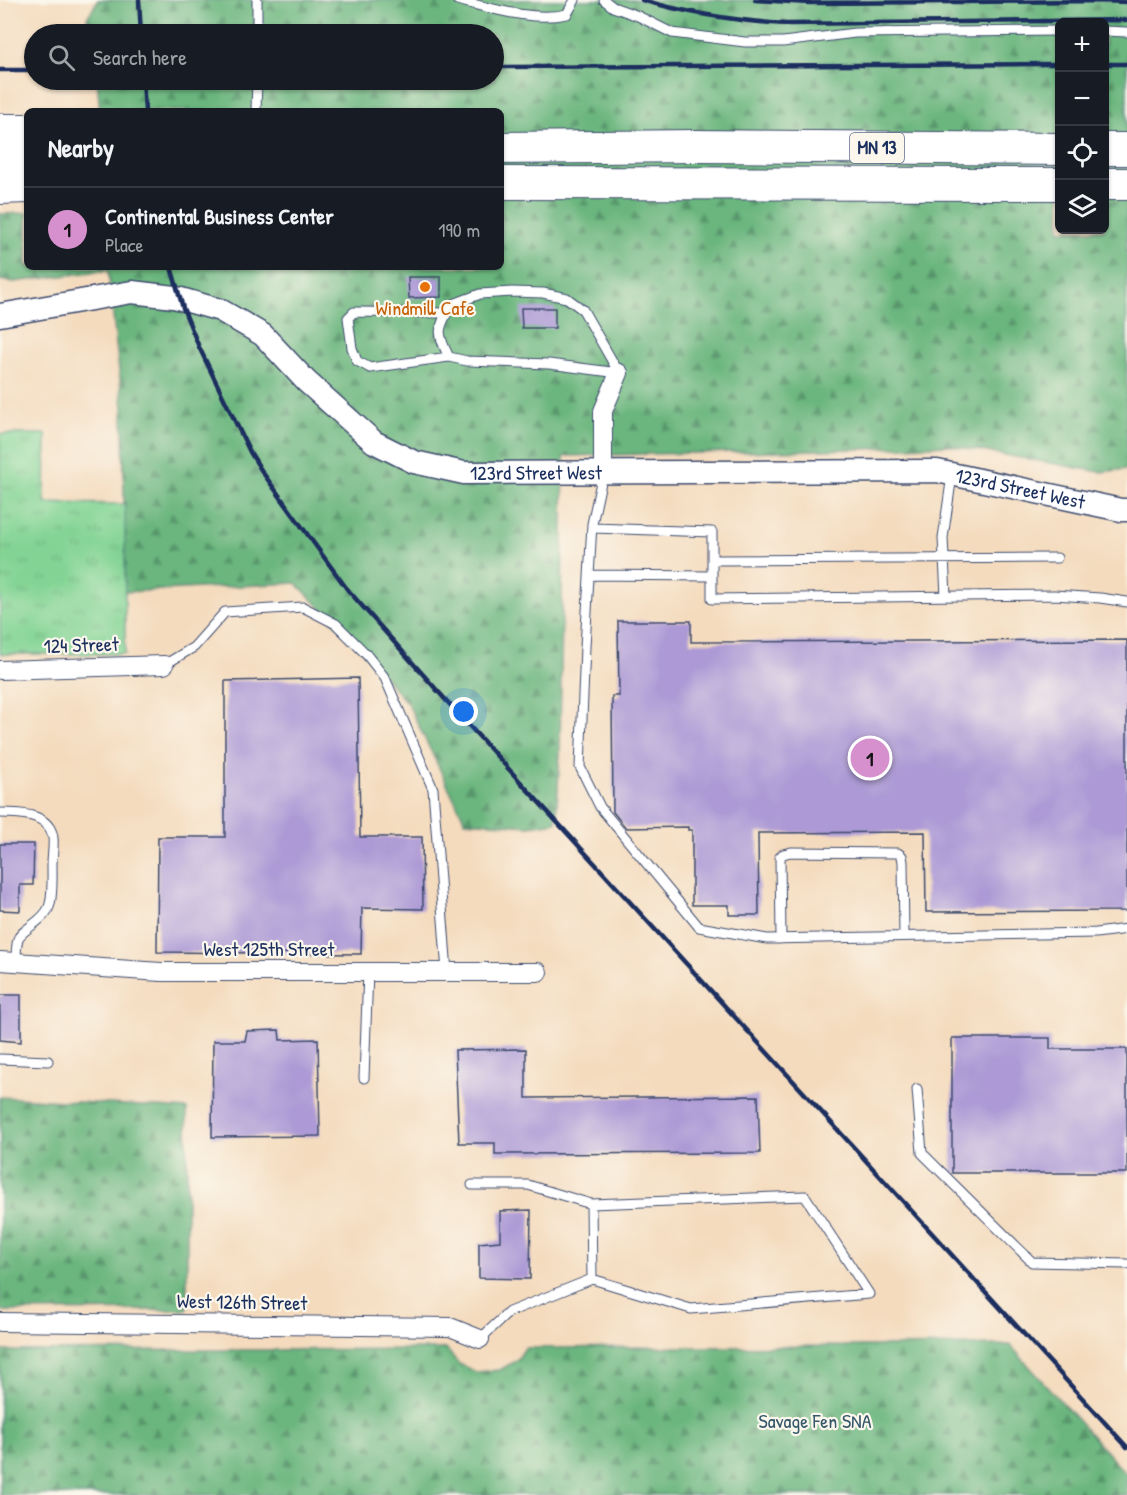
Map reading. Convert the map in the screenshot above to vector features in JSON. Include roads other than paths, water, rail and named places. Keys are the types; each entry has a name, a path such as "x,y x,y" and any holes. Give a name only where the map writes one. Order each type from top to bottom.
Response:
{"highway":[{"path":"0,130 24,129"},
{"name":"MN 13","path":"504,148 695,146 1055,149"},
{"path":"1109,149 1127,149"},
{"path":"0,159 24,159"},
{"name":"MN 13","path":"504,183 1055,184"},
{"path":"1109,184 1127,184"},
{"path":"0,188 24,187"}],"street":[{"name":"123rd Street West","path":"0,315 132,292 174,297 220,310 263,335 306,381 374,442 414,462 464,473 937,471 1127,510"},
{"path":"603,473 603,411 619,373"},
{"name":"124 Street","path":"0,670 164,664"},
{"name":"West 125th Street","path":"8,962 161,972 538,972"},
{"name":"West 126th Street","path":"0,1322 450,1327 480,1340"}],"lane":[{"path":"257,0 257,24"},
{"path":"457,0 520,14 547,17 567,14 575,0"},
{"path":"604,0 613,7 638,16 672,33 745,42 783,42 855,33 1055,32"},
{"path":"1109,31 1127,32"},
{"path":"256,108 257,90"},
{"path":"449,357 440,339 440,325 451,305 480,294 543,293 567,298 583,309 619,373"},
{"path":"447,313 354,312 348,318 352,348 357,362 370,368 449,357 466,361 549,364 619,373"},
{"path":"603,473 592,528 580,767 600,807 699,927 767,939 1096,933 1127,929"},
{"path":"946,596 943,538 952,475"},
{"path":"592,528 712,532 712,599 1054,595 1127,602"},
{"path":"712,560 1056,558"},
{"path":"589,575 712,576"},
{"path":"164,664 194,647 225,612 303,606 336,624 366,654 385,678 433,789 447,972"},
{"path":"0,813 31,815 45,822 53,837 49,907 43,917 18,938 8,962"},
{"path":"781,939 780,857 791,852 898,853 902,856 903,862 904,936"},
{"path":"364,1078 368,972"},
{"path":"0,1059 48,1061"},
{"path":"917,1089 922,1154 1032,1262 1127,1264"},
{"path":"472,1185 528,1185 591,1204 805,1196 869,1294 691,1309 592,1279 509,1312 480,1340"},
{"path":"591,1204 592,1279"}],"railway":[{"path":"139,0 140,24"},
{"path":"642,0 714,16 787,24 1127,20"},
{"path":"755,0 810,3 1127,2"},
{"path":"504,67 1055,64"},
{"path":"1109,64 1127,64"},
{"path":"0,70 24,70"},
{"path":"144,90 145,108"},
{"path":"172,270 183,308 199,347 250,452 347,589 1127,1447"}],"place":[{"name":"Windmill Cafe","path":"425,287"},
{"name":"Continental Business Center","path":"870,758"}],"park label":[{"name":"Savage Fen SNA","path":"815,1421"}]}
